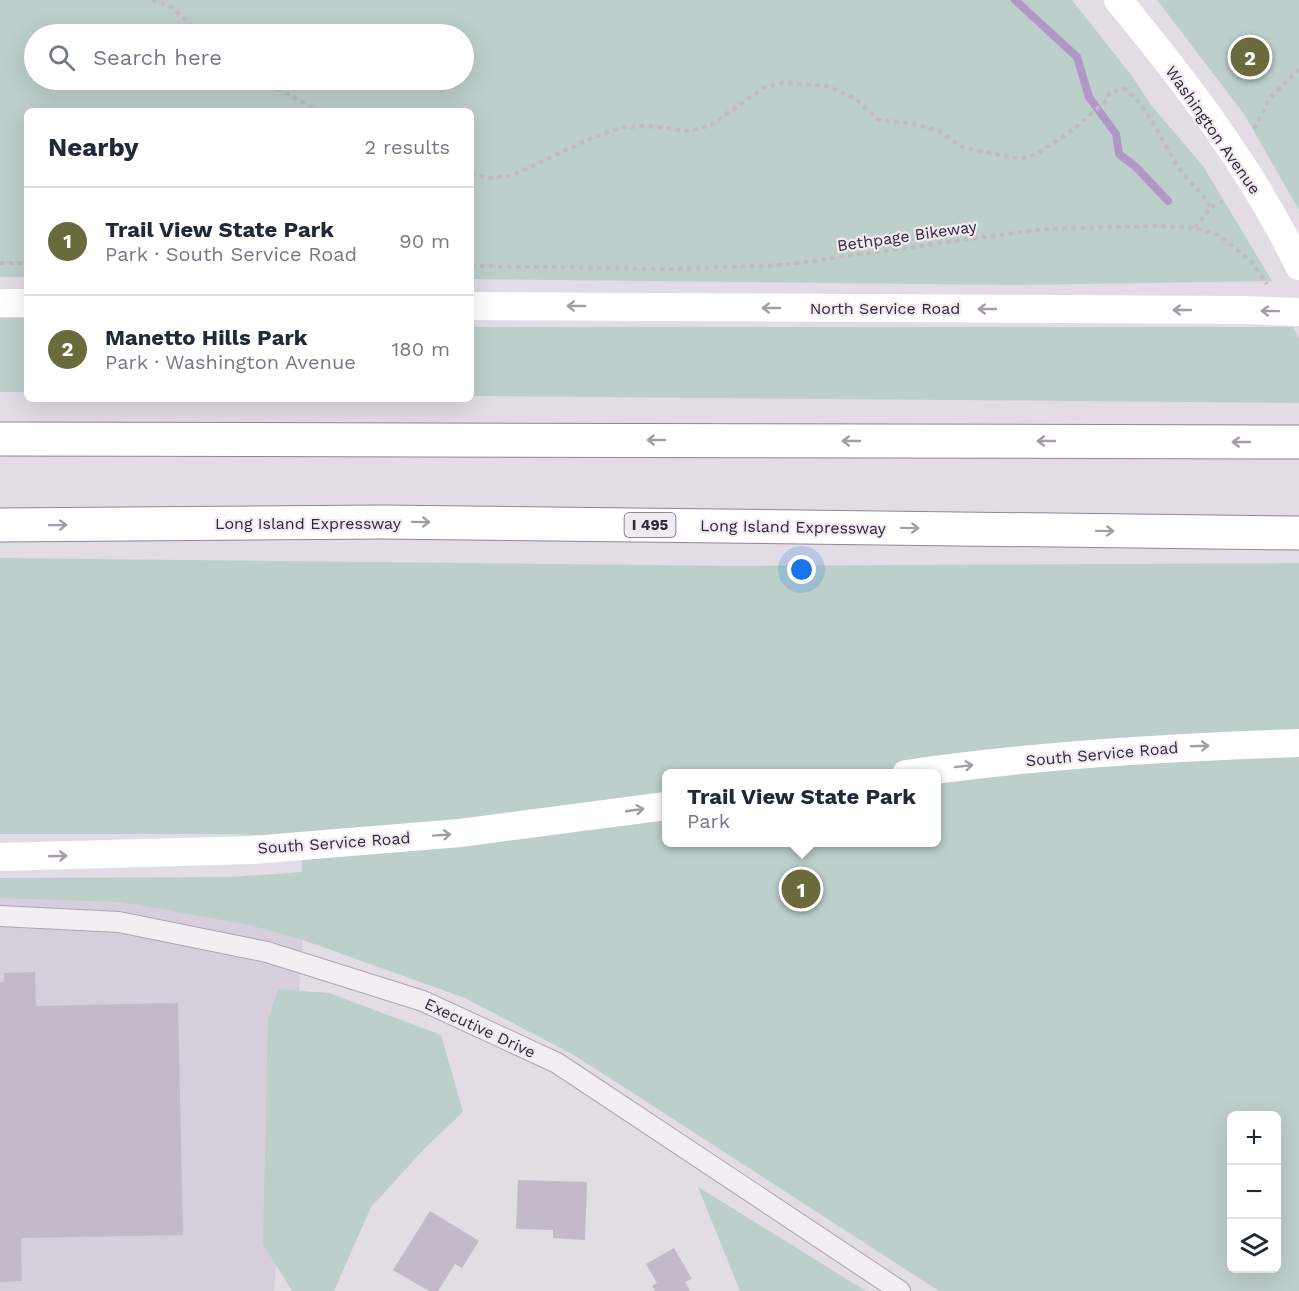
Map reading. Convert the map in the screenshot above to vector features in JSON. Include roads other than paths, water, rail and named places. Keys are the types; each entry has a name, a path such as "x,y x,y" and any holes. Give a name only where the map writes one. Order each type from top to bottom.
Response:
{"highway":[{"path":"0,439 1299,442"},
{"name":"Long Island Expressway","path":"0,525 382,522 1299,533"}],"main road":[{"name":"Washington Avenue","path":"1118,0 1193,96 1244,171 1299,266"},
{"path":"0,303 24,303"},
{"name":"North Service Road","path":"474,306 1299,312"},
{"name":"South Service Road","path":"938,769 1171,747 1299,742"},
{"name":"South Service Road","path":"0,856 252,850 460,834 662,807"}],"street":[{"name":"Executive Drive","path":"0,916 119,922 267,952 423,1001 557,1063 900,1291"}],"waterway":[{"path":"1015,0 1077,57 1089,97 1116,134 1119,154 1136,167 1168,201"}],"place":[{"name":"Manetto Hills Park","path":"1250,57"},
{"name":"Trail View State Park","path":"801,889"}]}
